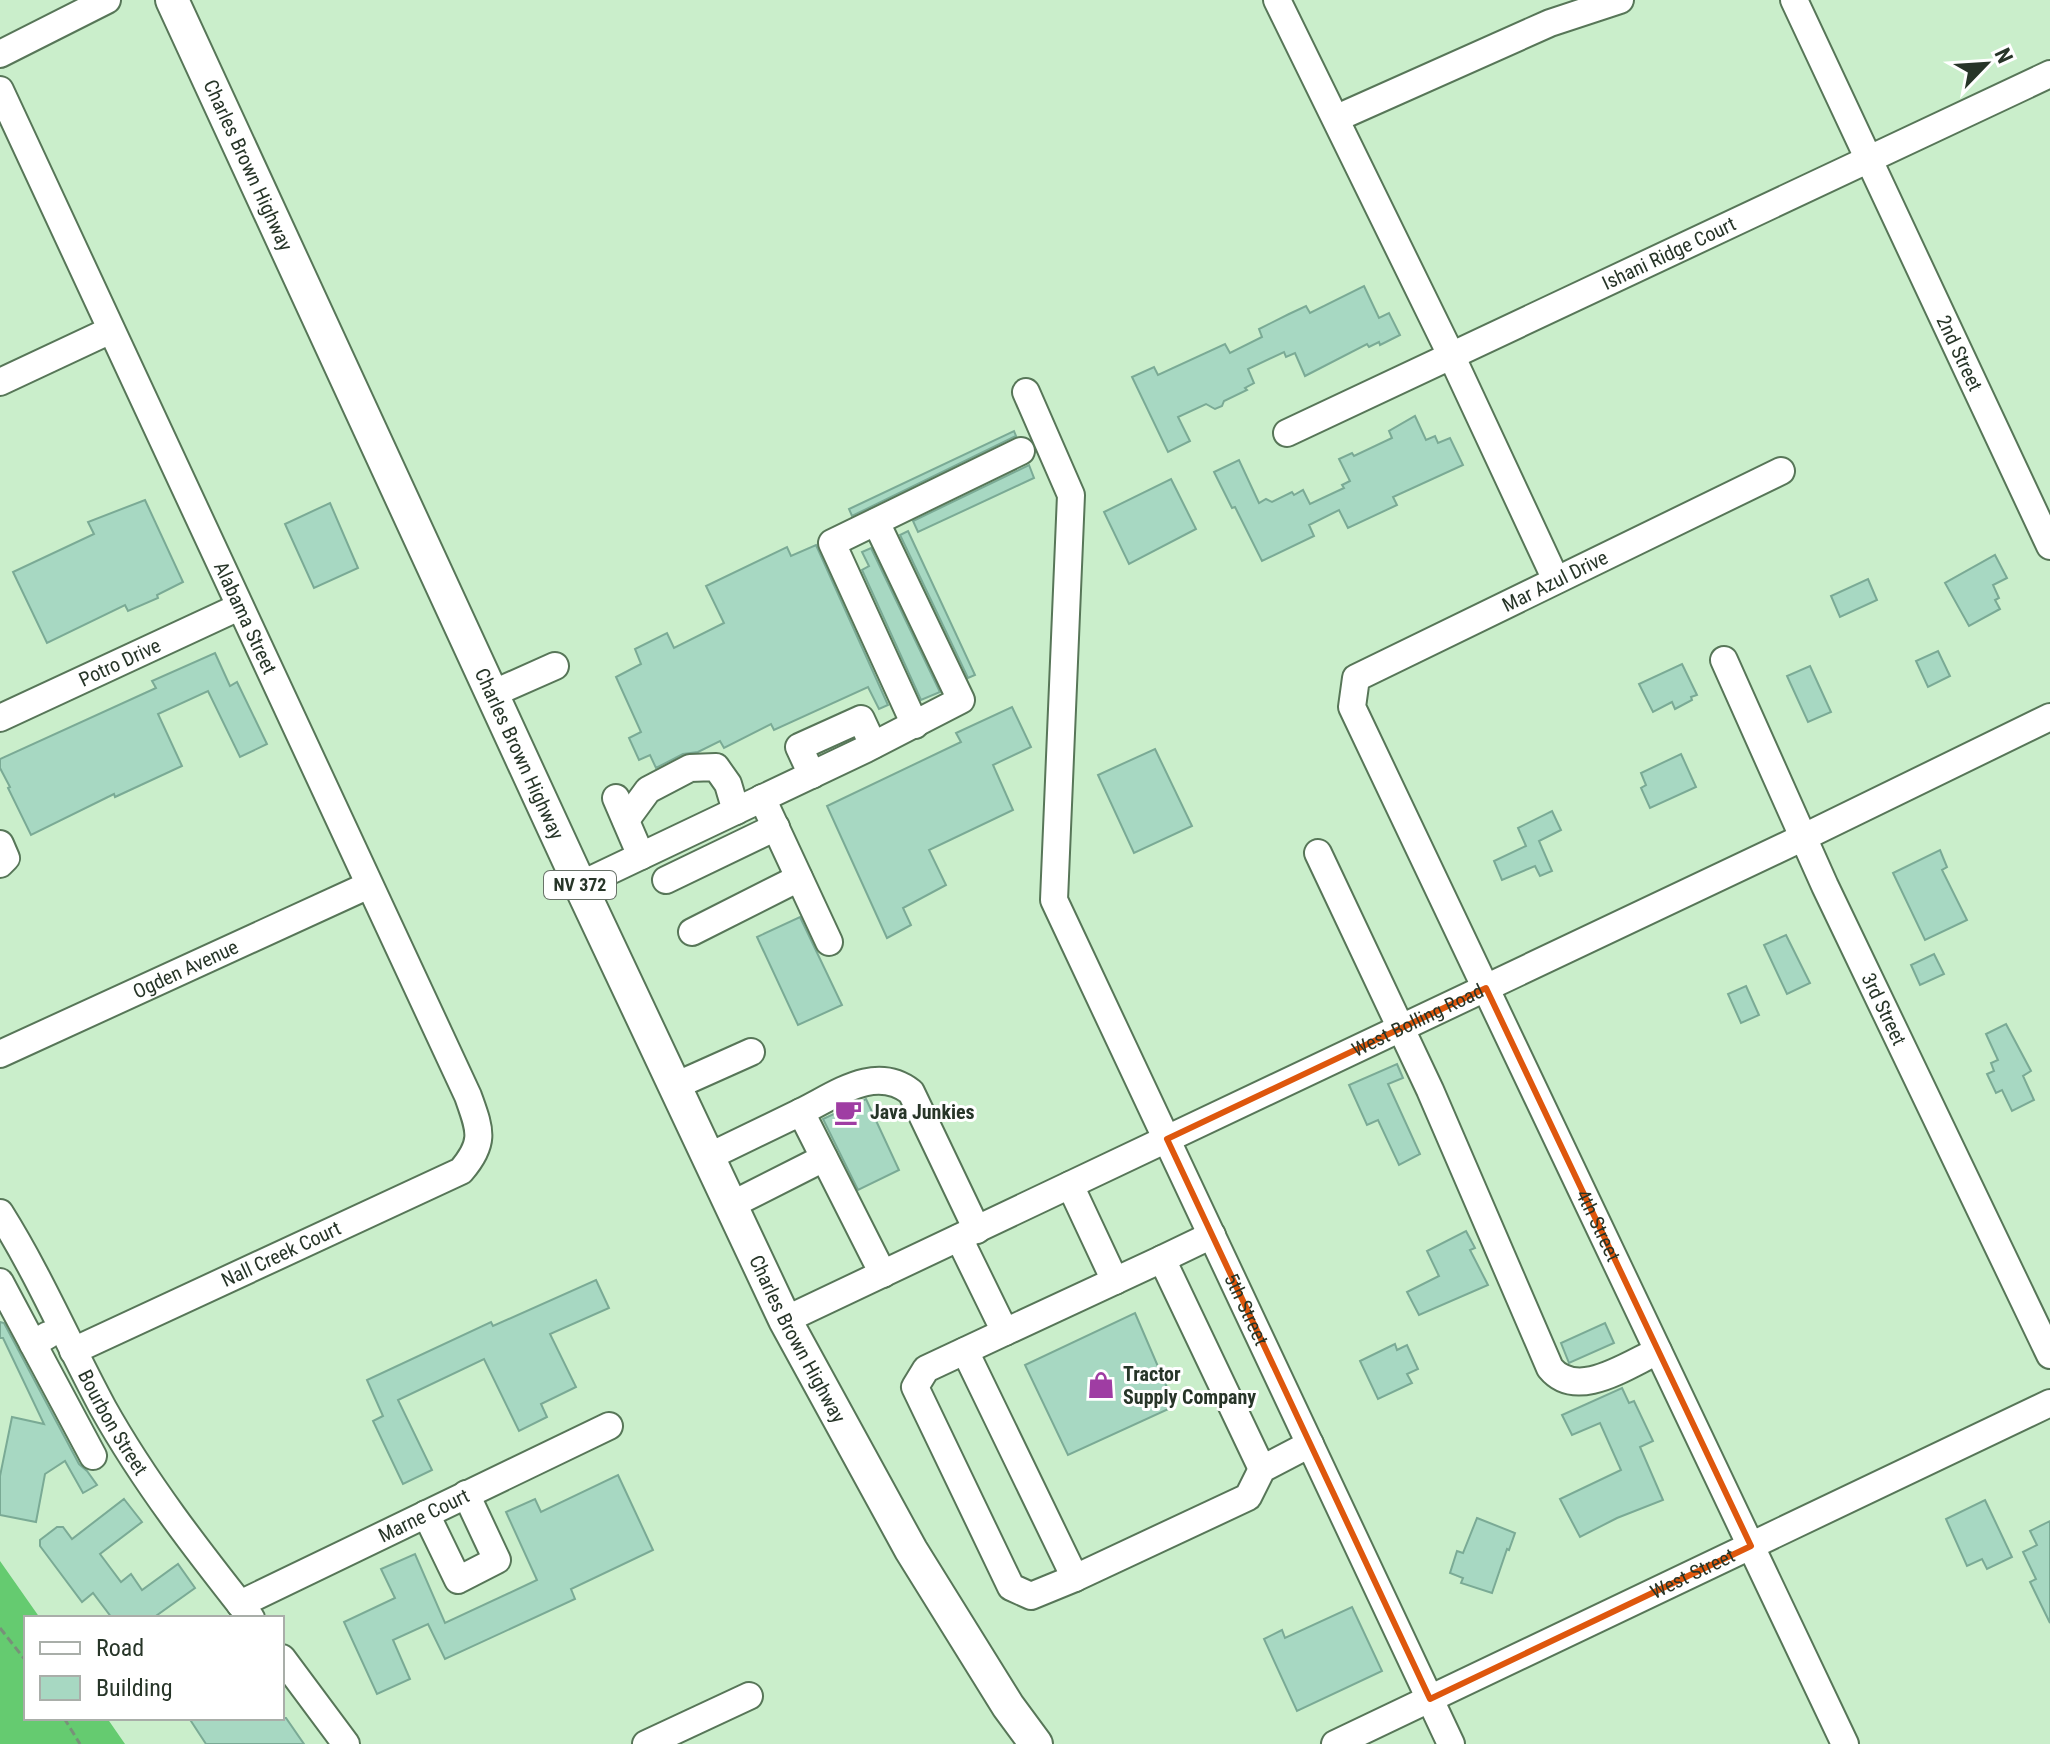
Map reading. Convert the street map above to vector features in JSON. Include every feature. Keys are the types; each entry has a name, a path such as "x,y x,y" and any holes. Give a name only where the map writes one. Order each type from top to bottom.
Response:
{"main road":[{"name":"Charles Brown Highway","path":"172,0 580,885 785,1320 911,1550 1008,1706 1036,1744"}],"street":[{"path":"0,54 107,0"},
{"path":"1277,0 1337,118 1556,580"},
{"path":"1337,118 1550,23 1620,0"},
{"name":"2nd Street","path":"1794,0 2050,546"},
{"name":"Ishani Ridge Court","path":"1287,433 2050,74"},
{"name":"Alabama Street","path":"0,90 468,1096 478,1124 478,1147"},
{"path":"0,382 111,330"},
{"name":"5th Street","path":"1026,392 1071,495 1054,900 1451,1744"},
{"path":"915,725 832,543 1021,451"},
{"name":"Mar Azul Drive","path":"1352,707 1356,678 1781,471"},
{"path":"580,885 961,700 876,522"},
{"name":"Potro Drive","path":"0,718 239,607"},
{"name":"3rd Street","path":"1724,660 1825,886 2050,1355"},
{"path":"492,694 555,666"},
{"name":"4th Street","path":"1352,707 1845,1744"},
{"name":"West Bolling Road","path":"785,1320 1804,837 2050,717"},
{"path":"641,856 621,809 648,790 690,768 716,767 728,784 736,811"},
{"path":"762,798 829,942"},
{"path":"666,880 776,827"},
{"path":"0,844 6,858 0,864"},
{"path":"1318,853 1430,1090 1550,1368 1558,1378 1574,1383 1596,1379 1658,1351"},
{"path":"692,932 799,878"},
{"name":"Ogden Avenue","path":"0,1054 369,885"},
{"path":"675,1086 751,1052"},
{"path":"708,1157 873,1080 894,1080 911,1092 1005,1332"},
{"path":"801,1112 883,1274"},
{"name":"Nall Creek Court","path":"73,1351 461,1171 478,1147"},
{"path":"731,1205 824,1158"},
{"path":"1070,1185 1115,1281"},
{"name":"Bourbon Street","path":"0,1213 21,1247 105,1410 156,1494 245,1611"},
{"path":"1212,1235 926,1369 915,1387 1011,1587 1031,1596 1248,1497 1262,1469 1310,1444"},
{"path":"1162,1259 1262,1469"},
{"path":"0,1282 93,1456"},
{"path":"33,1344 61,1326"},
{"path":"965,1351 1075,1578"},
{"name":"West Street","path":"1335,1744 2050,1403"},
{"name":"Marne Court","path":"245,1611 426,1514 609,1426"},
{"path":"426,1514 458,1580 497,1560 466,1494"},
{"path":"284,1661 346,1744"},
{"path":"646,1744 749,1696"}],"path":[{"path":"0,1628 24,1658"},
{"path":"65,1720 80,1744"}],"highlighted area":[{"path":"1486,988 1751,1546 1430,1699 1167,1139"}],"green space":[{"path":"0,1561 39,1616 24,1616 24,1720 108,1720 125,1744 0,1744"}],"building":[{"path":"1364,286 1379,318 1389,313 1400,335 1380,345 1379,342 1369,347 1367,344 1305,376 1295,353 1286,357 1284,352 1248,369 1254,383 1245,388 1247,390 1215,409 1206,404 1178,417 1190,441 1168,452 1132,377 1154,367 1158,375 1225,344 1230,353 1262,337 1259,329 1289,314 1306,306 1310,313"},
{"path":"1415,416 1426,440 1435,436 1438,443 1450,438 1463,465 1393,497 1397,505 1348,528 1339,510 1309,525 1314,536 1262,561 1214,472 1239,460 1259,503 1266,499 1272,502 1303,490 1310,504 1344,488 1342,485 1350,481 1339,459 1352,453 1354,456 1392,438 1389,431"},
{"path":"1014,431 1016,436 852,516 849,509"},
{"path":"1029,465 1034,478 918,532 913,521"},
{"path":"1171,479 1196,529 1129,564 1104,512"},
{"path":"145,500 183,582 157,595 158,598 128,611 125,605 47,643 13,572 94,534 88,522"},
{"path":"330,503 358,568 314,588 285,524"},
{"path":"908,531 975,675 968,678 900,535"},
{"path":"816,545 888,705 879,709 868,687 774,730 771,724 724,748 720,741 698,752 683,754 656,768 650,755 639,760 629,738 641,732 616,677 641,664 635,649 667,633 674,648 724,623 706,586 787,547 791,556"},
{"path":"871,548 940,692 921,700 862,570 869,566 862,552"},
{"path":"1995,555 2007,578 1993,585 2000,609 1969,626 1945,583"},
{"path":"1868,579 1877,600 1840,617 1831,596"},
{"path":"1938,651 1950,676 1928,687 1916,661"},
{"path":"215,653 230,686 237,682 267,744 240,757 208,691 158,714 182,766 115,797 114,794 31,835 8,788 0,759 156,688 152,681"},
{"path":"1682,664 1697,695 1675,709 1672,702 1653,712 1639,684"},
{"path":"1810,666 1831,712 1808,722 1787,676"},
{"path":"1012,707 1031,747 993,765 1013,810 929,850 946,885 903,908 911,925 887,938 827,806 961,742 956,733"},
{"path":"1155,749 1192,826 1134,853 1098,775"},
{"path":"1681,754 1696,787 1650,808 1641,788 1646,785 1641,773"},
{"path":"1552,811 1561,830 1539,841 1552,871 1540,876 1535,866 1502,880 1494,861 1526,846 1518,828"},
{"path":"1940,850 1947,867 1942,870 1967,920 1925,940 1893,873"},
{"path":"800,917 842,1005 798,1025 757,937"},
{"path":"1786,935 1810,983 1787,994 1764,945"},
{"path":"1934,954 1944,974 1920,985 1911,965"},
{"path":"1746,986 1759,1015 1741,1023 1728,994"},
{"path":"2006,1024 2031,1071 2023,1076 2034,1100 2012,1111 2002,1090 1996,1093 1987,1074 1994,1071 1991,1063 1998,1060 1986,1034"},
{"path":"1397,1064 1403,1078 1388,1084 1420,1154 1399,1165 1378,1120 1367,1125 1349,1085"},
{"path":"866,1099 899,1170 858,1190 823,1119"},
{"path":"1466,1231 1475,1248 1470,1250 1488,1285 1419,1315 1407,1292 1439,1276 1427,1251"},
{"path":"596,1280 609,1308 550,1334 576,1387 541,1404 547,1417 519,1431 484,1359 398,1400 432,1470 403,1484 373,1421 383,1416 367,1380 491,1322 493,1326"},
{"name":"Tractor Supply Company","path":"1135,1313 1175,1406 1068,1455 1025,1365"},
{"path":"0,1322 4,1323 79,1464 97,1485 83,1493 65,1461 45,1474 36,1522 0,1515 0,1476 12,1417 44,1424 3,1338 0,1338"},
{"path":"1605,1323 1614,1343 1569,1363 1561,1343"},
{"path":"1395,1344 1397,1350 1407,1345 1418,1369 1407,1374 1412,1383 1378,1399 1360,1361"},
{"path":"1622,1388 1629,1403 1634,1401 1653,1441 1640,1447 1663,1500 1580,1537 1560,1499 1621,1470 1600,1423 1572,1435 1562,1415"},
{"path":"618,1475 653,1550 571,1589 575,1599 445,1659 428,1624 393,1640 410,1679 377,1694 344,1622 395,1598 381,1569 415,1554 445,1623 537,1580 506,1512 535,1499 541,1512"},
{"path":"124,1499 142,1522 100,1554 121,1582 131,1574 142,1590 178,1564 195,1588 156,1616 110,1616 93,1593 82,1602 40,1546 40,1540 57,1527 63,1527 72,1539"},
{"path":"1985,1500 2012,1557 1987,1569 1982,1559 1967,1566 1946,1519"},
{"path":"1477,1518 1515,1533 1492,1593 1461,1583 1463,1578 1450,1573 1457,1551 1463,1553"},
{"path":"2050,1521 2050,1623 2030,1582 2036,1579 2023,1552 2037,1545 2030,1531"},
{"path":"1352,1607 1382,1671 1297,1711 1264,1639 1282,1630 1285,1638"},
{"path":"286,1718 304,1744 206,1744 190,1720"}],"place":[{"name":"Java Junkies","path":"848,1112"},
{"name":"Tractor Supply Company","path":"1101,1385"}]}
